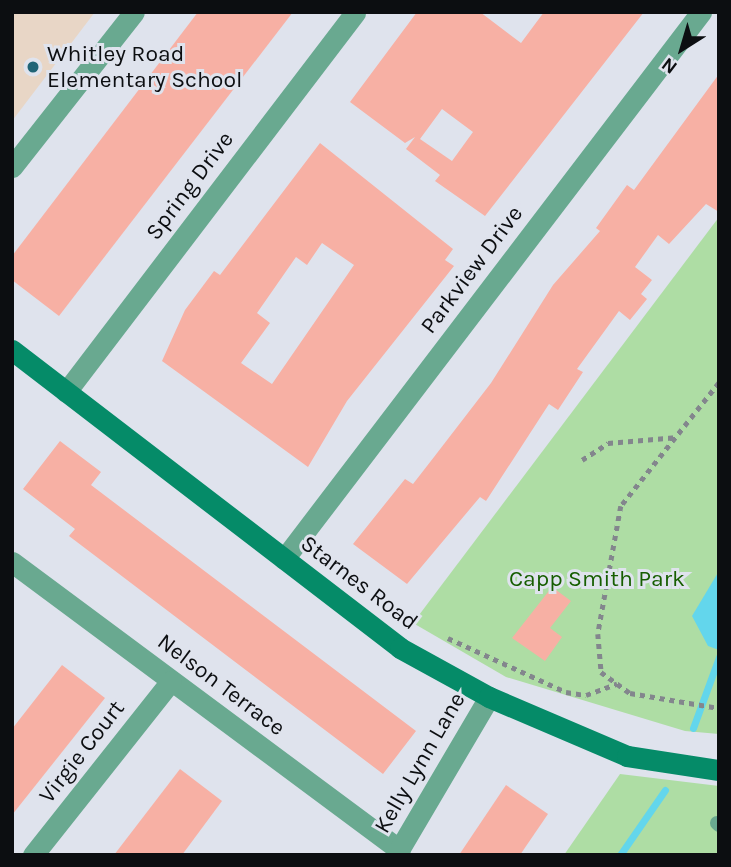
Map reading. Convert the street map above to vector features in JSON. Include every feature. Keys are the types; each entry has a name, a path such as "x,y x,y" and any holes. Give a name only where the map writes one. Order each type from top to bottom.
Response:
{"main road":[{"name":"Starnes Road","path":"12,350 400,648 489,697 627,756 719,770"}],"street":[{"path":"12,167 134,12"},
{"name":"Spring Drive","path":"66,392 355,12"},
{"name":"Parkview Drive","path":"284,559 701,12"},
{"name":"Nelson Terrace","path":"12,562 398,852"},
{"name":"Virgie Court","path":"33,855 171,681"},
{"name":"Kelly Lynn Lane","path":"398,852 489,697"}],"path":[{"path":"719,383 679,437 621,506 598,634 601,672 630,693 719,708"},
{"path":"582,460 608,443 679,437"},
{"path":"448,638 566,692 586,695 617,684"}],"shaded area":[{"name":"Whitley Road Elementary School","path":"12,12 95,12 12,121"}],"green space":[{"name":"Capp Smith Park","path":"719,217 719,734 685,731 506,677 413,623"},
{"path":"620,774 719,786 719,855 564,855"}],"water":[{"path":"719,571 719,650 708,646 692,616"}],"building":[{"path":"198,12 293,12 59,316 12,280 12,256"},
{"path":"417,12 480,12 521,43 544,12 644,12 485,216 435,181 440,175 406,149 415,137 405,143 350,102","holes":["442,109 473,132 452,161 420,139"]},
{"path":"719,74 719,212 706,204 669,244 658,235 635,267 652,280 641,294 647,299 630,320 619,311 577,369 583,372 558,410 549,404 486,501 480,497 407,584 353,544 405,479 413,484 491,383 553,285 600,231 596,228 627,185 634,190"},
{"path":"320,143 453,249 445,260 454,266 347,401 308,467 162,361 185,310 214,271 220,275","holes":["322,243 354,265 272,384 241,363 270,323 257,313 296,257 307,265"]},
{"path":"60,441 101,472 91,485 416,731 383,774 69,536 75,529 23,489"},
{"path":"552,587 571,601 550,628 562,637 545,661 512,638"},
{"path":"62,665 105,698 12,815 12,729"},
{"path":"180,769 222,801 182,855 114,855"},
{"path":"506,785 548,814 520,855 459,855"}],"waterway":[{"path":"693,728 719,657"},
{"path":"620,855 665,790"}],"place":[{"name":"Whitley Road Elementary School","path":"33,67"}]}
